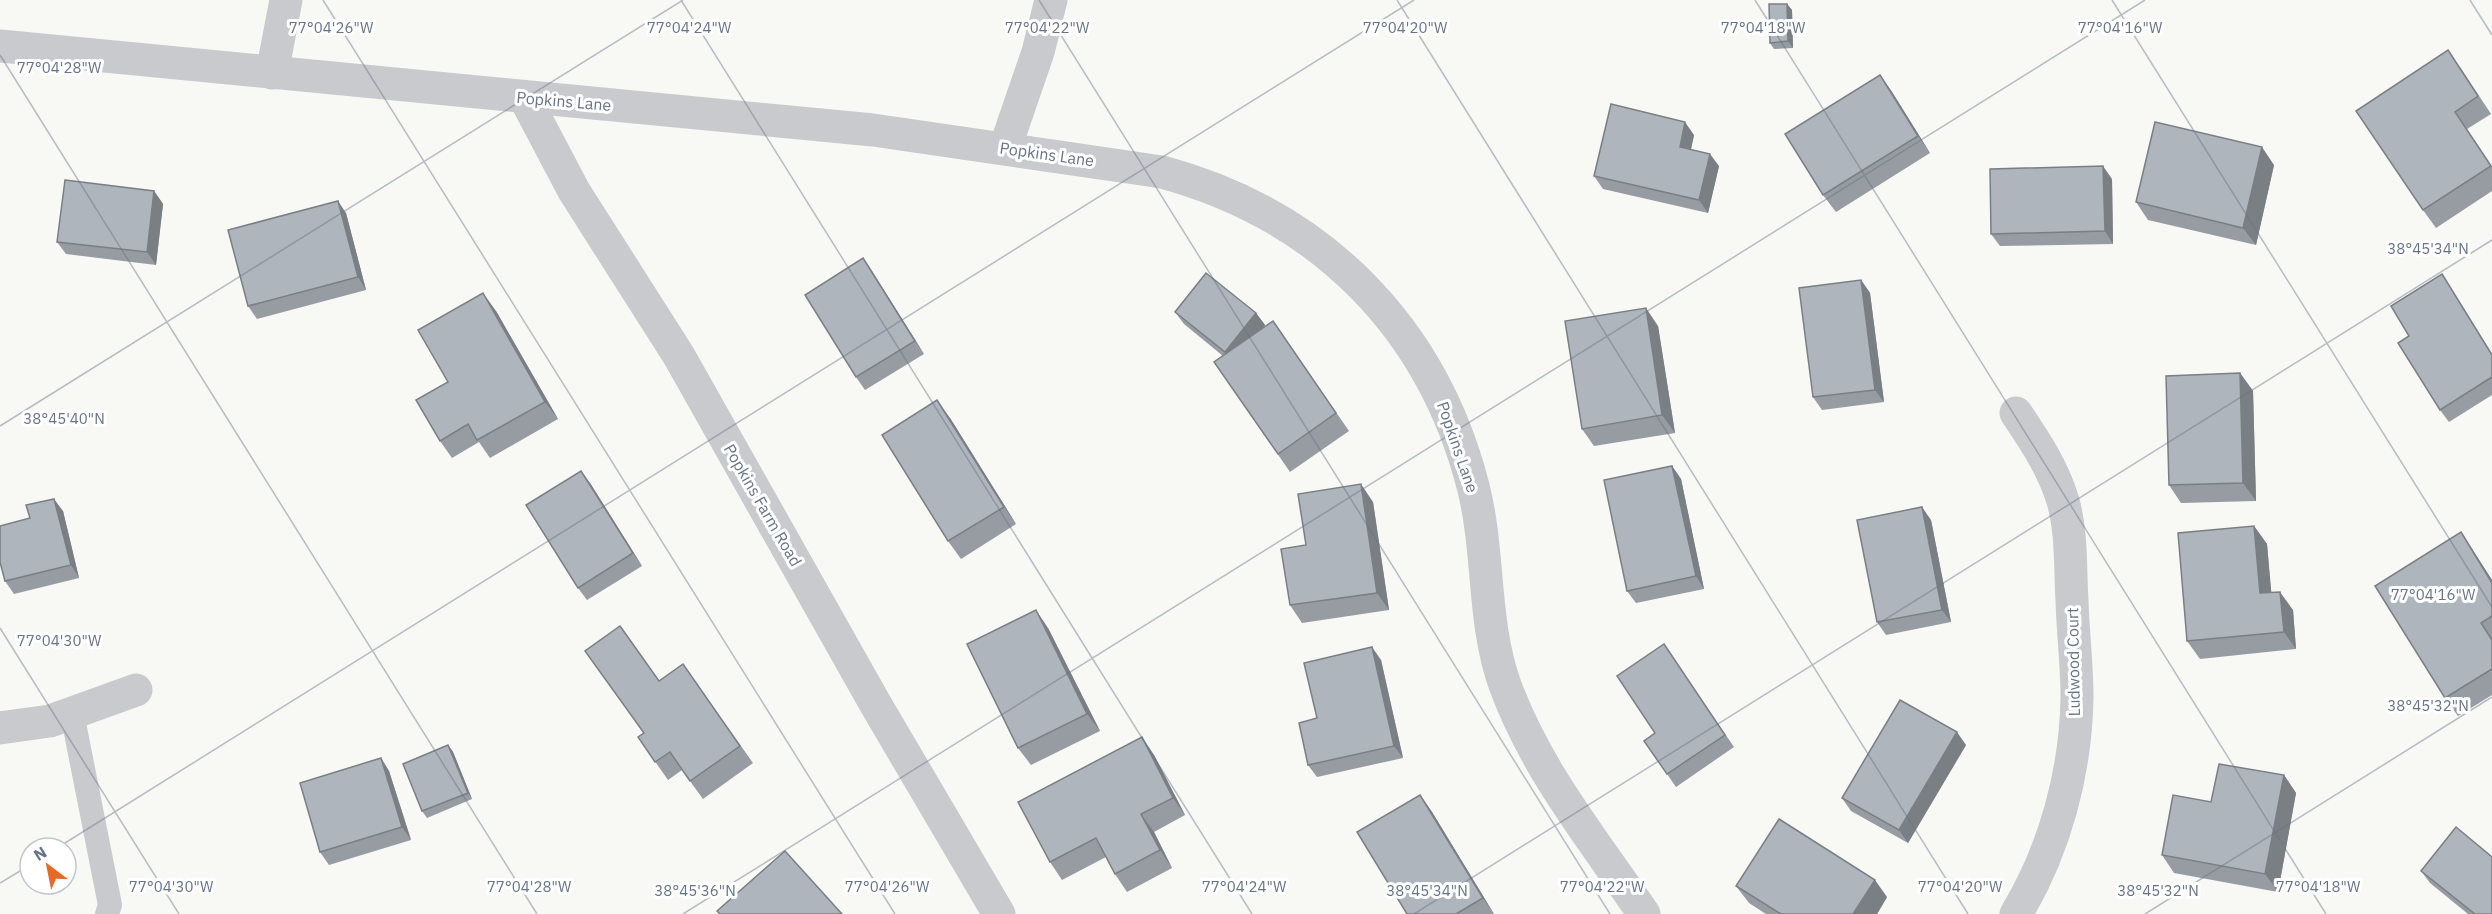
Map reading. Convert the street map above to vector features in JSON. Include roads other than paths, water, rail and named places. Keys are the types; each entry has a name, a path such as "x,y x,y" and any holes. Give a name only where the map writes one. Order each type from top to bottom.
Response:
{"street":[{"path":"272,73 286,0"},
{"path":"1005,148 1038,52 1051,0"},
{"name":"Popkins Lane","path":"0,46 873,130 1162,172 1197,181 1237,197 1282,220 1319,246 1358,280 1389,313 1410,343 1442,399 1474,486 1493,640 1505,684 1524,733 1546,772 1644,914"},
{"name":"Popkins Farm Road","path":"525,98 574,191 679,356 876,705 999,914"},
{"name":"Ludwood Court","path":"2016,413 2046,458 2063,502 2068,531 2077,697 2073,747 2059,817 2041,867 2016,914"},
{"path":"0,728 50,721 136,690"}],"lane":[{"path":"72,713 111,904 107,914"}]}
